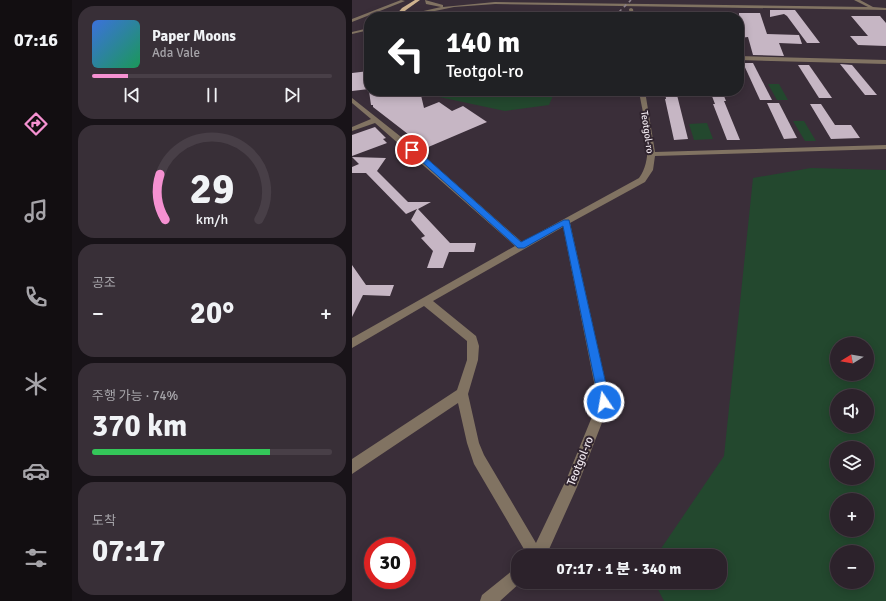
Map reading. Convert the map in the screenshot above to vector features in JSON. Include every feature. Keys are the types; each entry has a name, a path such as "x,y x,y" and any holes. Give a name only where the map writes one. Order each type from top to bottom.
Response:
{"main road":[{"path":"400,12 418,0"},
{"path":"397,12 405,1"}],"street":[{"path":"427,0 428,3 441,6 510,3 886,9"},
{"path":"606,4 611,0"},
{"path":"856,0 873,8"},
{"path":"378,12 405,1"},
{"path":"417,12 467,5"},
{"path":"440,12 477,8 631,8 886,13"},
{"path":"631,8 631,12"},
{"path":"352,22 364,17"},
{"path":"352,28 364,25"},
{"path":"352,33 364,30"},
{"path":"744,58 886,62"},
{"name":"Teotgol-ro","path":"352,343 521,246 642,180 649,170 652,154 643,96"},
{"path":"352,100 412,150 521,246"},
{"path":"352,129 376,120"},
{"path":"652,154 886,147"},
{"name":"Teotgol-ro","path":"540,549 572,482 604,402 566,222"},
{"path":"352,467 462,394 470,372 474,347 472,339 425,301"},
{"name":"Teotgol-ro","path":"462,394 473,443 479,459 533,549"},
{"path":"488,601 511,581"}],"green space":[{"path":"768,84 779,84 788,100 777,100"},
{"path":"553,96 549,105 505,111 439,97"},
{"path":"793,121 804,121 816,141 805,141"},
{"path":"707,123 713,139 694,140 689,124"},
{"path":"811,168 886,170 886,601 664,601 658,589 727,589 727,549 661,549 724,456 753,178"}],"building":[{"path":"770,10 795,10 820,43 807,43 787,16 784,14 770,17"},
{"path":"744,13 760,13 767,34 799,35 802,44 779,43 784,56 753,55 748,37 744,37"},
{"path":"851,16 880,16 886,23 886,46 858,45 850,36 868,36"},
{"path":"744,63 753,63 772,100 760,100"},
{"path":"840,64 852,65 877,95 865,95"},
{"path":"798,65 809,65 832,98 819,98"},
{"path":"364,72 364,90 352,91 352,73"},
{"path":"370,96 421,96 424,108 439,102 452,111 463,106 487,122 426,148 373,107 373,105 371,105"},
{"path":"666,96 677,96 688,139 674,140"},
{"path":"712,96 724,96 726,101 724,101 740,140 727,140 713,104 715,104"},
{"path":"767,103 779,103 797,138 784,139"},
{"path":"810,104 821,104 835,125 851,125 860,138 831,139"},
{"path":"375,127 386,138 383,139 387,143 352,156 352,135"},
{"path":"352,157 386,158 377,171 408,202 431,202 418,209 450,243 476,243 474,252 449,252 443,268 427,268 433,251 421,238 425,236 411,220 417,209 406,214 366,173 352,173 352,167 359,164"},
{"path":"352,265 366,285 394,285 390,296 363,295 352,317"}],"railway":[{"path":"619,12 631,0"}],"route":[{"path":"412,150 521,246 566,222 604,402"}]}
